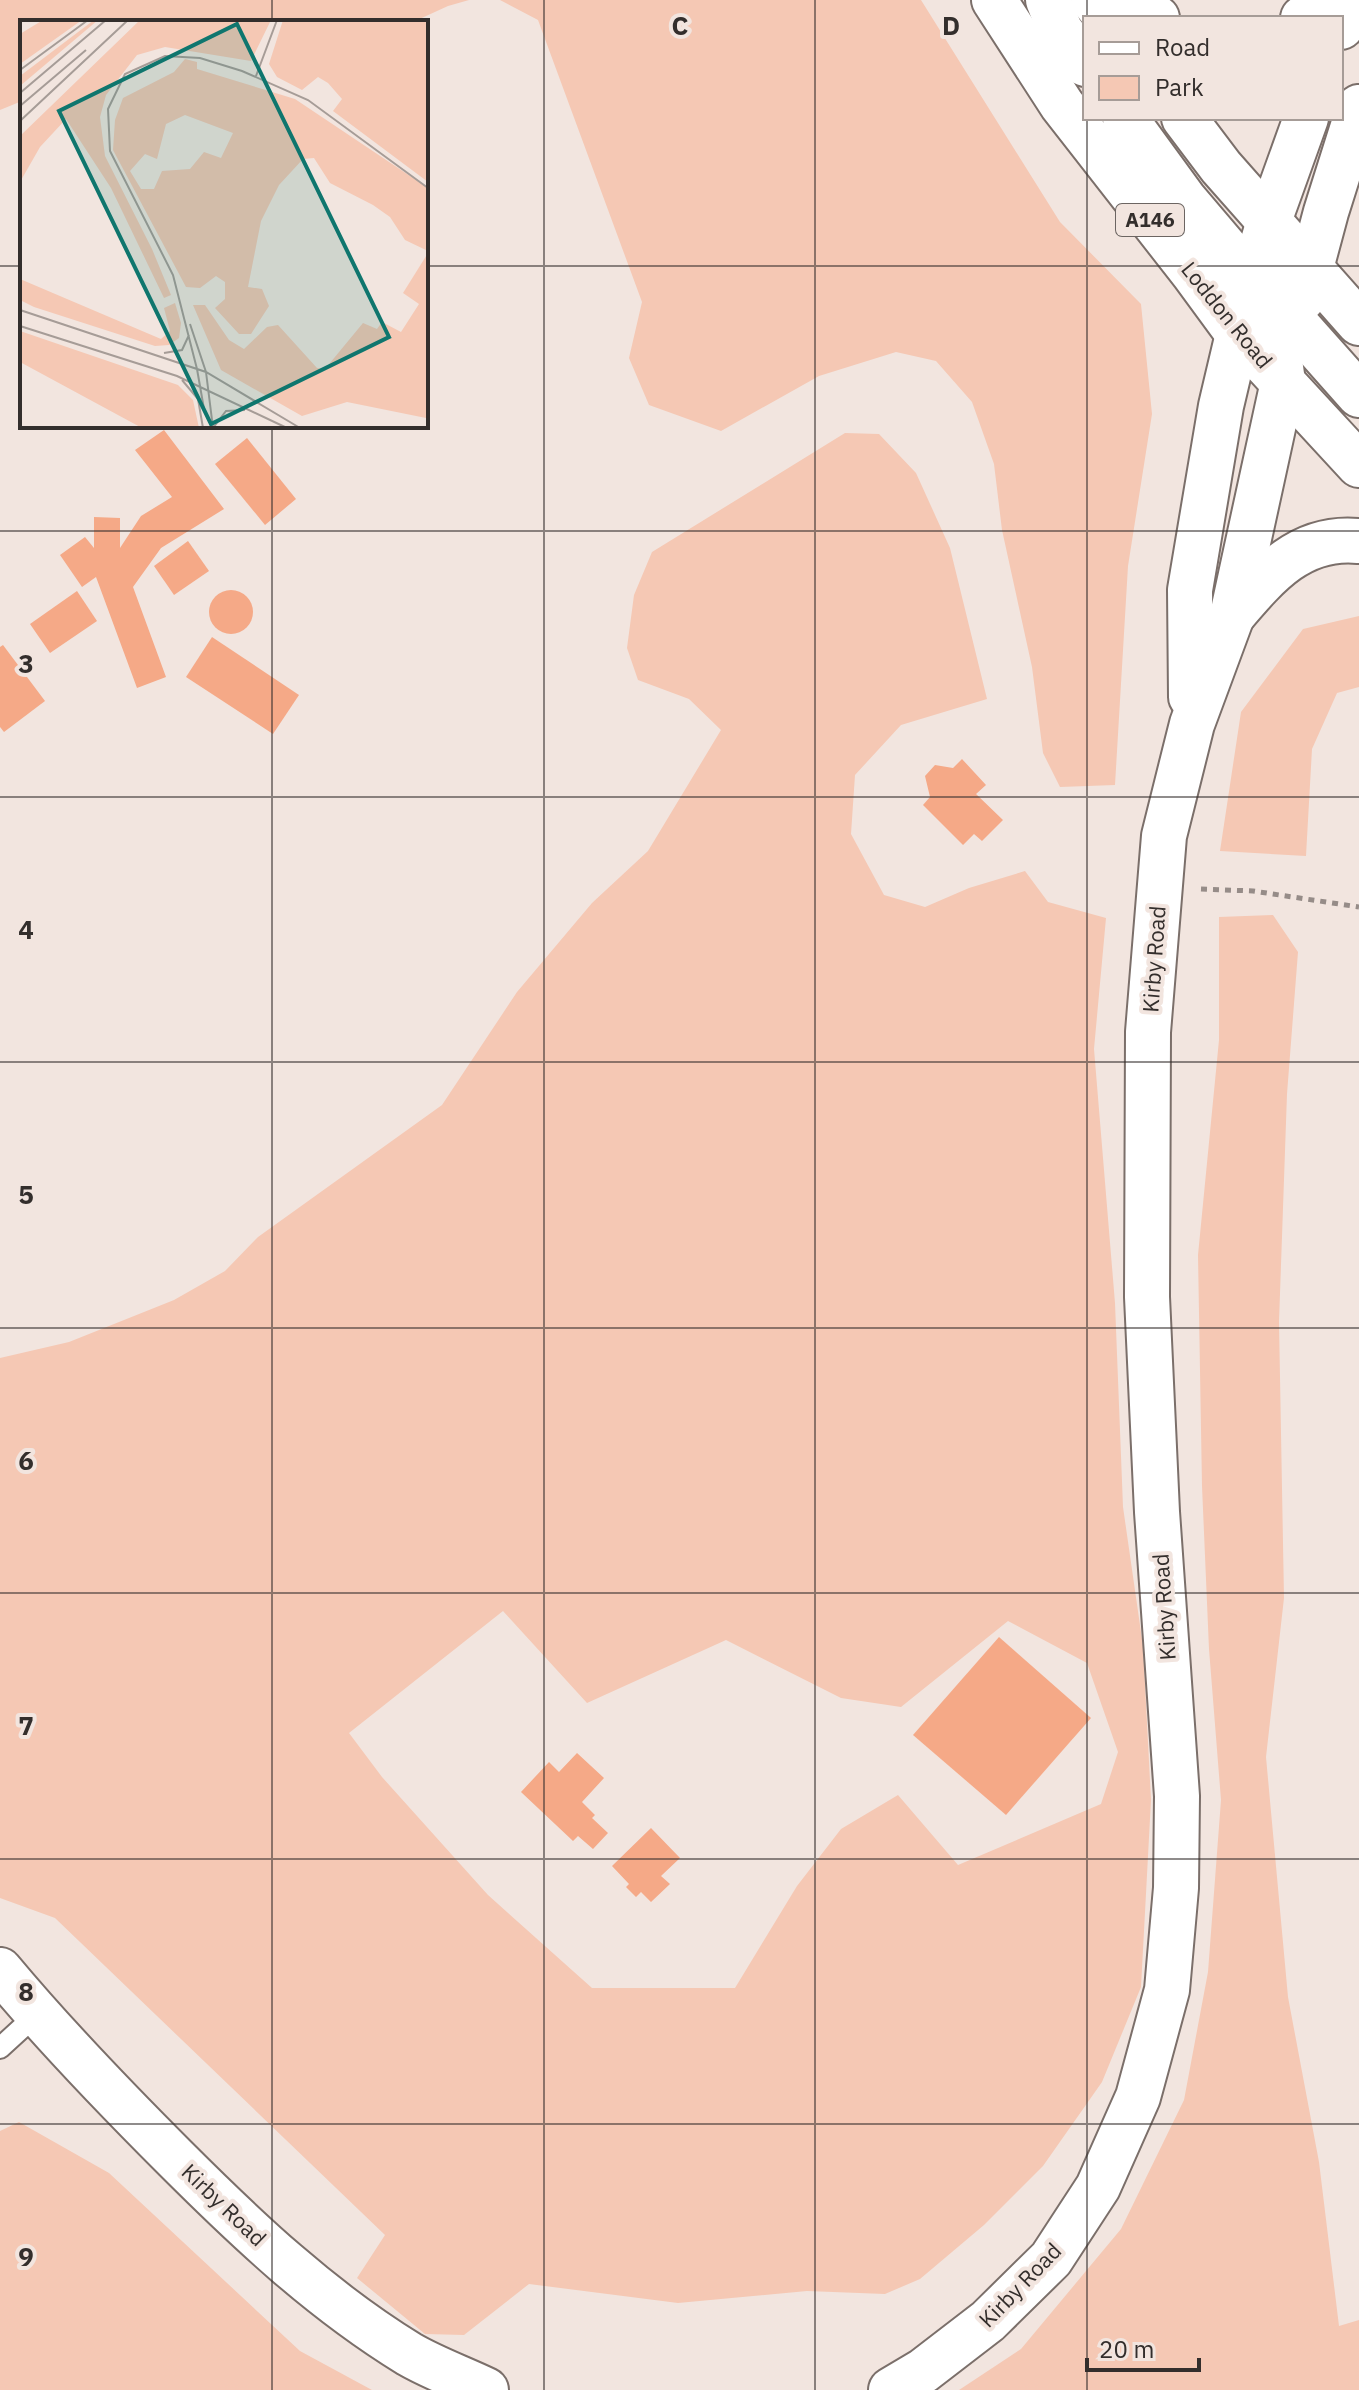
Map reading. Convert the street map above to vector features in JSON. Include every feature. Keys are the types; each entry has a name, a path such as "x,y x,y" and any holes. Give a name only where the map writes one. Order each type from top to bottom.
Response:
{"main road":[{"name":"Loddon Road","path":"994,0 1062,105 1194,274 1270,317 1359,323"},
{"path":"1048,0 1060,30 1083,61"},
{"path":"1093,0 1105,16"},
{"path":"1131,0 1154,16"},
{"path":"1306,16 1329,0"},
{"path":"1343,22 1352,0"},
{"path":"1270,317 1359,107"},
{"name":"A146","path":"1126,120 1270,317 1359,395"},
{"path":"1186,120 1221,167 1269,221"},
{"path":"1270,317 1269,221 1305,120"},
{"name":"Loddon Road","path":"1270,317 1359,465"},
{"path":"1270,317 1336,328 1359,346"},
{"name":"Kirby Road","path":"1192,724 1190,590 1221,406 1270,317"},
{"name":"Kirby Road","path":"891,2390 923,2371 988,2321 1051,2259 1098,2187 1138,2097 1167,1990 1176,1888 1177,1796 1157,1512 1147,1297 1148,1032 1164,836 1192,724 1232,616 1270,317"},
{"path":"1232,616 1279,565 1301,552 1322,542 1359,541"},
{"name":"Kirby Road","path":"0,1970 103,2087 246,2229 325,2295 411,2355 486,2390"}],"lane":[{"path":"0,2048 37,2014"}],"path":[{"path":"1160,888 1253,891 1359,907"}],"green space":[{"path":"0,0 469,0 417,20 20,20 20,102 0,110"},
{"path":"500,0 921,0 1060,222 1141,304 1152,414 1128,566 1115,785 1060,787 1043,753 1032,667 1002,530 994,464 972,402 936,361 896,352 819,376 721,431 649,405 629,358 642,302 538,20"},
{"path":"845,433 879,434 916,473 950,548 987,699 901,725 855,775 851,834 884,895 925,907 969,888 1025,871 1048,902 1106,918 1094,1049 1115,1303 1123,1507 1143,1646 1151,1800 1141,1987 1102,2082 1043,2166 984,2225 920,2279 885,2294 807,2291 678,2303 529,2284 464,2335 425,2334 357,2278 385,2235 55,1918 0,1898 0,1358 69,1342 174,1300 225,1271 258,1237 442,1105 517,992 592,903 648,851 721,730 689,699 638,680 627,648 634,595 652,552","holes":["503,1611 587,1703 726,1640 841,1698 901,1707 1008,1621 1087,1663 1118,1752 1101,1804 958,1865 898,1795 841,1829 797,1886 735,1988 592,1988 488,1895 382,1777 349,1733"]},
{"path":"1359,616 1359,687 1337,693 1312,749 1306,856 1220,851 1241,712 1303,629"},
{"path":"1273,915 1298,952 1287,1094 1279,1322 1284,1598 1266,1757 1288,1997 1319,2162 1339,2326 1359,2320 1359,2390 959,2390 1021,2349 1121,2229 1184,2100 1208,1972 1221,1800 1209,1649 1202,1486 1198,1255 1219,1040 1219,917"},
{"path":"19,2122 109,2173 300,2351 372,2390 0,2390 0,2131"}],"building":[{"path":"164,430 224,509 161,548 133,587 166,677 137,688 96,577 82,587 60,555 85,537 94,548 94,517 120,518 120,548 141,516 172,497 135,450"},
{"path":"247,438 296,499 265,525 215,464"},
{"path":"188,541 209,571 174,595 154,566"},
{"path":"231,590 247,596 253,612 247,628 231,634 215,628 209,612 215,596"},
{"path":"77,591 97,621 50,653 30,624"},
{"path":"212,637 299,695 273,734 186,677"},
{"path":"3,645 45,701 4,732 0,727 0,647"},
{"path":"962,759 986,785 976,794 1003,820 982,841 974,834 963,845 923,805 930,797 925,776 935,765 953,768"},
{"path":"999,1637 1091,1718 1006,1815 913,1735"},
{"path":"577,1753 604,1778 582,1802 595,1815 592,1818 608,1833 593,1849 578,1836 573,1841 521,1792 549,1762 559,1772"},
{"path":"651,1828 680,1858 661,1876 670,1884 651,1902 641,1892 636,1897 626,1887 629,1884 612,1866"}]}
